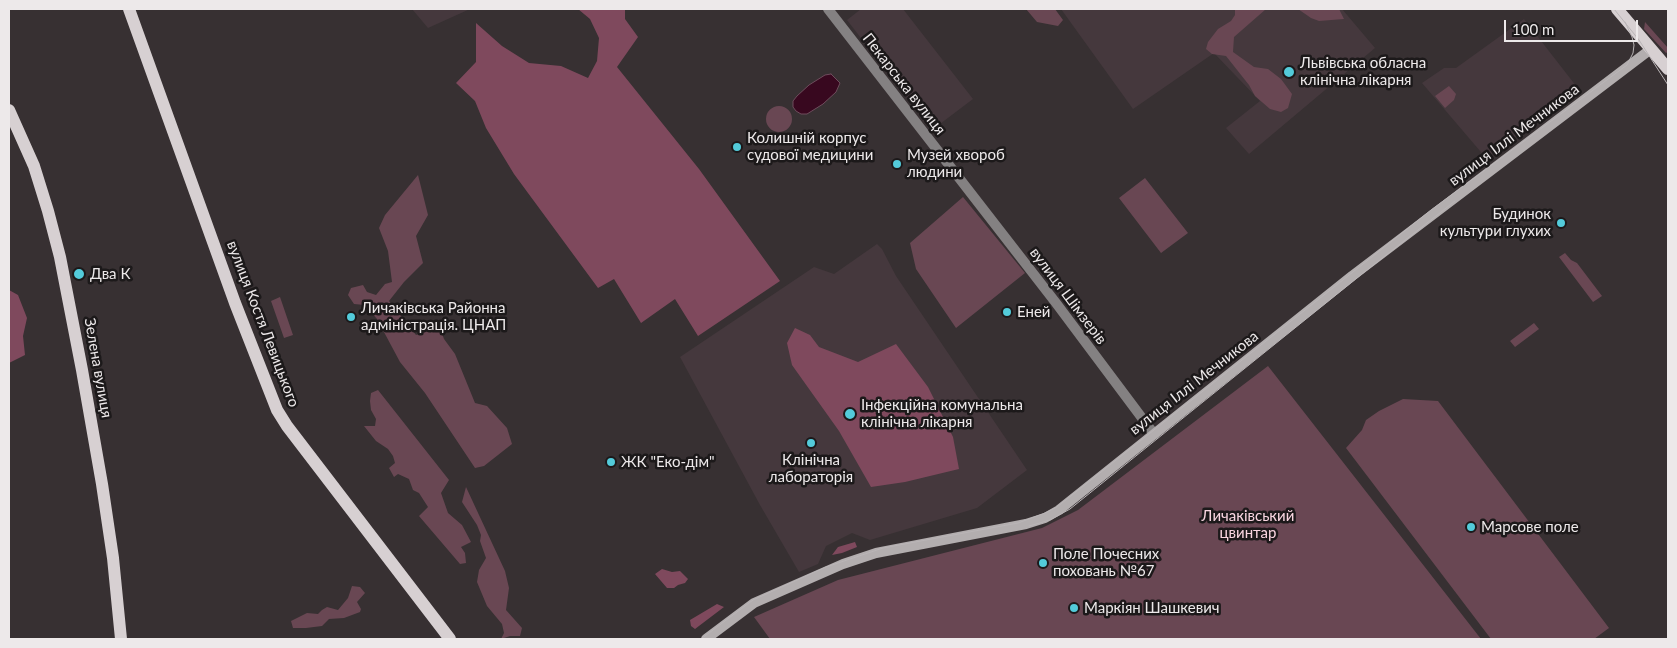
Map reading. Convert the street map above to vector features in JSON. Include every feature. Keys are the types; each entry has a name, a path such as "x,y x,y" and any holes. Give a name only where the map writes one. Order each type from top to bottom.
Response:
{"main road":[{"name":"вулиця Костя Левицького","path":"128,9 277,410 287,426 450,639"},
{"path":"1617,9 1668,69"},
{"name":"вулиця Іллі Мечникова","path":"706,639 754,602 843,564 876,553 1026,524 1045,518 1067,504 1360,270 1651,49"},
{"name":"Зелена вулиця","path":"9,110 34,166 62,265 102,484 113,558 121,639"}],"street":[{"name":"Пекарська вулиця","path":"828,9 957,177"},
{"name":"вулиця Шімзерів","path":"957,177 1056,303 1154,434"}],"shaded area":[{"path":"412,9 470,9 428,28"},
{"path":"578,9 625,9 625,19 638,37 617,67 699,169 780,281 698,336 675,299 641,323 614,279 598,288 514,174 486,128 475,101 456,83 476,62 476,23 502,46 529,63 561,66 588,78 597,61 599,38 590,19"},
{"path":"861,9 903,9 973,99 932,130 847,20"},
{"name":"Львівська обласна клінічна лікарня","path":"1061,9 1342,9 1375,48 1249,154 1226,128 1260,101 1214,53 1133,109"},
{"path":"1524,19 1580,91 1486,158 1422,83 1444,68 1456,68"},
{"path":"831,74 840,83 836,92 823,104 807,114 801,114 796,111 793,107 793,101 797,96 809,85 825,75"},
{"name":"Інфекційна комунальна клінічна лікарня","path":"877,244 882,249 896,276 1027,470 977,508 870,540 852,533 826,546 818,564 799,572 760,505 680,357 814,267 834,274"},
{"path":"9,290 18,295 27,318 23,336 25,355 9,363"},
{"path":"795,328 810,335 819,347 858,362 896,344 928,387 953,437 959,469 905,482 871,487 839,431 792,365 787,343"},
{"path":"855,542 857,547 832,555 838,547"},
{"path":"662,569 672,572 680,571 688,579 685,583 674,588 667,588 655,574"},
{"path":"717,604 724,607 695,629 691,626 690,620"}],"green space":[{"path":"1026,9 1055,9 1063,20 1058,26 1037,22"},
{"path":"1235,9 1266,9 1234,37 1233,52 1254,67 1268,69 1281,79 1292,94 1288,108 1281,112 1270,109 1255,96 1249,85 1226,56 1212,54 1206,49 1208,42 1218,29 1231,21 1235,15"},
{"path":"1298,9 1339,9 1344,19 1319,21"},
{"path":"1645,22 1668,48 1668,52 1666,53 1644,29"},
{"path":"1449,86 1456,94 1454,100 1445,108 1435,96"},
{"path":"779,106 788,110 792,119 788,128 779,132 770,128 766,119 770,110"},
{"path":"418,175 428,215 416,236 423,263 389,301 416,335 439,325 444,339 455,354 475,403 487,406 507,428 512,444 484,466 475,468 425,393 400,362 377,319 365,305 354,304 348,295 351,288 363,285 367,292 376,295 385,284 392,282 388,251 379,228 385,215"},
{"path":"1145,178 1188,233 1161,253 1119,198"},
{"path":"963,197 1025,273 956,328 916,269 910,243"},
{"path":"1565,253 1571,260 1577,263 1602,296 1593,302 1559,257"},
{"path":"280,297 293,335 284,338 271,301"},
{"path":"1534,323 1539,329 1515,347 1510,341"},
{"name":"Личаківський цвинтар","path":"1268,366 1481,639 770,639 754,617 838,580 1042,528 1078,510"},
{"path":"378,390 449,480 441,493 448,513 462,525 471,542 461,547 465,553 466,563 460,564 419,516 428,507 419,493 413,490 409,479 398,474 394,477 389,468 395,463 393,456 388,449 376,441 364,426 375,426 376,419 371,410 370,401 371,393"},
{"path":"1403,399 1438,401 1609,628 1594,639 1491,639 1346,448 1362,430 1366,420"},
{"path":"466,487 505,571 509,588 506,610 522,628 520,636 510,636 501,639 504,633 502,624 487,606 477,582 479,570 486,558 477,525 462,502"},
{"path":"352,586 360,587 365,593 357,602 361,609 360,612 344,618 329,619 322,626 293,628 291,621 307,613 318,614 327,607 338,610 348,598"}],"tram line":[{"path":"1614,9 1639,40 1668,85"},
{"path":"701,639 753,600 826,567 883,548 1018,523 1057,507 1431,210 1627,65 1633,53 1634,45 1625,22"},
{"path":"1029,526 1050,520 1070,509 1455,201"}],"place":[{"name":"Львівська обласна клінічна лікарня","path":"1289,72"},
{"name":"Колишній корпус судової медицини","path":"737,147"},
{"name":"Музей хвороб людини","path":"897,164"},
{"name":"Будинок культури глухих","path":"1561,223"},
{"name":"Два К","path":"79,274"},
{"name":"Еней","path":"1007,312"},
{"name":"Личаківська Районна адміністрація. ЦНАП","path":"351,317"},
{"name":"Інфекційна комунальна клінічна лікарня","path":"850,414"},
{"name":"Клінічна лабораторія","path":"811,443"},
{"name":"ЖК \"Еко-дім\"","path":"611,462"},
{"name":"Марсове поле","path":"1471,527"},
{"name":"Поле Почесних поховань №67","path":"1043,563"},
{"name":"Маркіян Шашкевич","path":"1074,608"}]}
